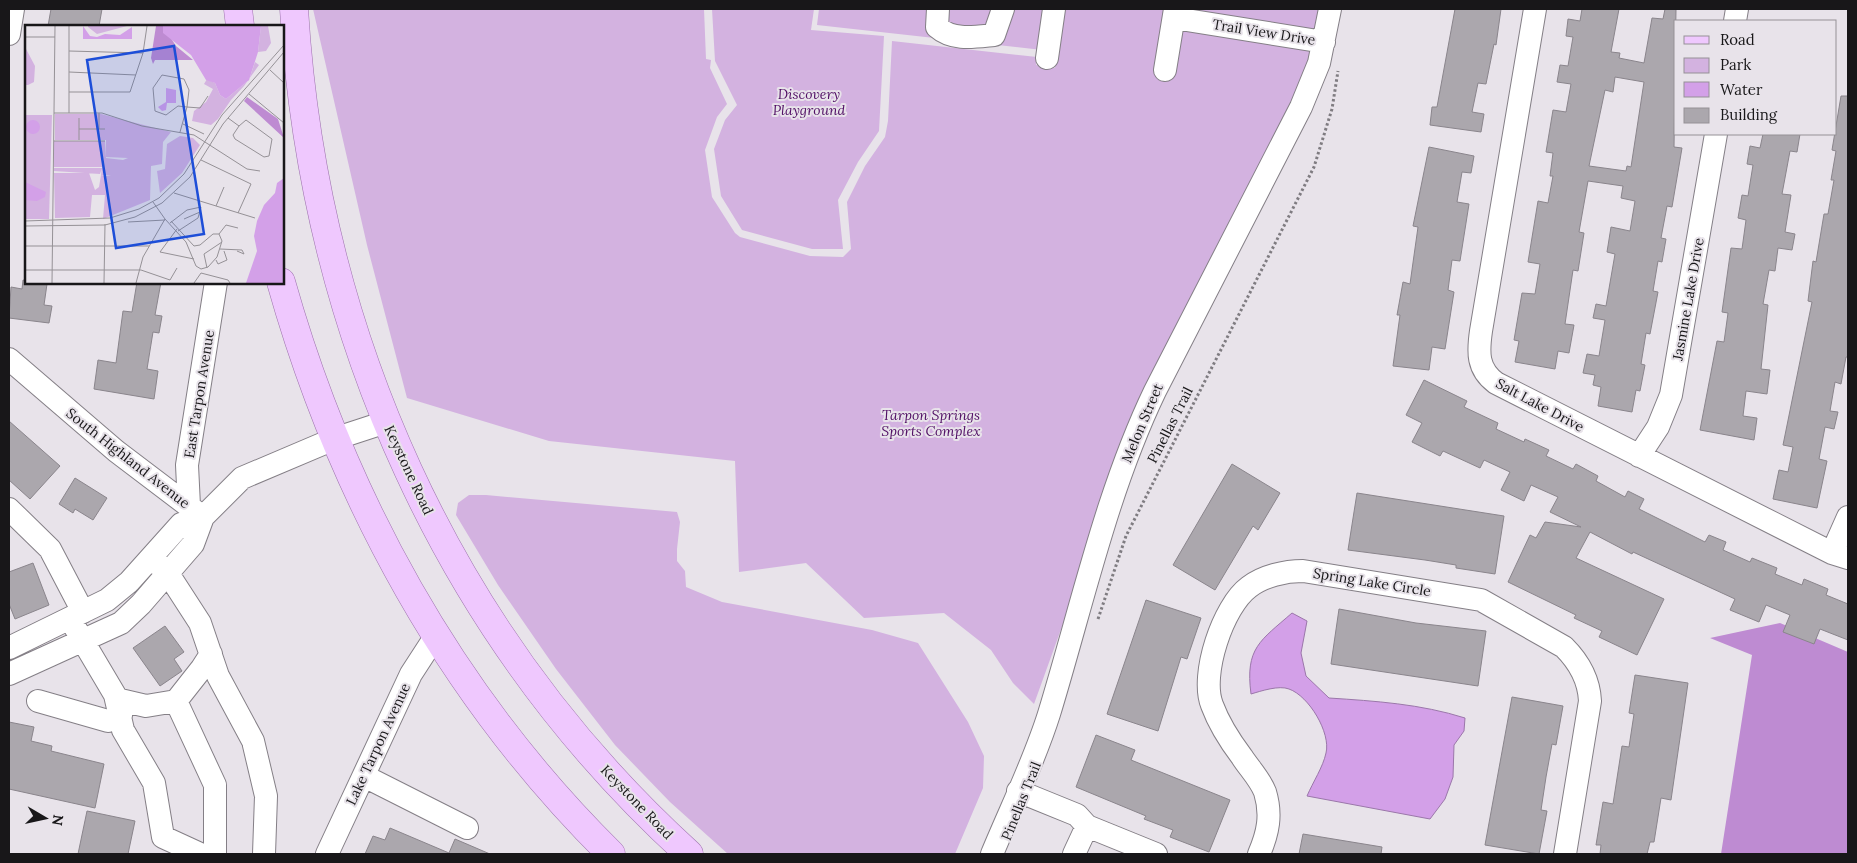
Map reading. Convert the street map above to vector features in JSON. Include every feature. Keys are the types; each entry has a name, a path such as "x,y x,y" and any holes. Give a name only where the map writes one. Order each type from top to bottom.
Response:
{"main road":[{"path":"238,9 240,25"},
{"name":"Keystone Road","path":"294,9 305,131 320,209 340,288 358,347 386,422 416,490 457,566 503,639 552,707 602,767 661,829 689,854"},
{"path":"282,284 302,354 334,439 363,506 435,638 506,738 572,815 611,854"}],"street":[{"path":"9,34 13,9"},
{"path":"938,9 937,27 946,34 965,37 994,35 1003,9"},
{"path":"1047,58 1054,9"},
{"name":"Melon Street","path":"992,854 1048,716 1111,504 1137,432 1158,385 1301,107 1319,63 1330,9"},
{"name":"Salt Lake Drive","path":"1535,9 1481,331 1480,361 1487,376 1496,383 1638,456 1840,555"},
{"path":"1166,70 1175,13"},
{"name":"Trail View Drive","path":"1175,13 1324,42"},
{"name":"Jasmine Lake Drive","path":"1638,456 1658,427 1671,394 1716,135"},
{"name":"East Tarpon Avenue","path":"196,511 187,465 216,284"},
{"name":"South Highland Avenue","path":"9,359 116,451 196,511 242,478 334,439 386,422"},
{"path":"9,509 50,549 76,615 82,640 119,707 123,730 154,783 161,846 200,854"},
{"path":"29,663 13,645 76,615 114,594 129,582 181,524 196,511"},
{"path":"9,674 29,663 121,622 141,604 193,544 196,511"},
{"path":"1840,555 1848,517"},
{"path":"151,558 168,572 200,623 218,676 253,741 266,796 264,854"},
{"name":"Spring Lake Circle","path":"1260,854 1269,824 1265,793 1216,716 1208,691 1209,670 1224,624 1248,588 1275,576 1303,571 1481,600 1564,646 1570,652 1584,674 1590,691 1590,701 1565,854"},
{"name":"Lake Tarpon Avenue","path":"327,854 411,674 435,638"},
{"path":"38,701 108,721 119,707 146,706 176,701 199,673 211,654"},
{"path":"176,701 215,785 215,854"},
{"path":"364,776 467,828"},
{"path":"1016,798 1077,815 1087,826 1156,854"},
{"path":"1074,854 1087,826"}],"path":[{"name":"Pinellas Trail","path":"1097,623 1126,536 1314,167 1332,109 1339,64"}],"green space":[{"name":"Tarpon Springs Sports Complex","path":"313,9 704,9 706,59 711,60 710,68 727,104 717,117 705,150 712,197 735,233 740,237 810,256 843,257 851,249 847,202 865,166 885,137 888,121 892,41 1037,57 1036,65 1055,68 1064,9 1320,9 1310,60 1077,585 1034,704 1013,683 991,650 944,613 864,618 806,563 739,572 735,461 549,441 407,398 367,245"},
{"name":"Discovery Playground","path":"712,9 814,9 811,30 884,36 879,131 858,162 838,200 843,249 812,249 742,230 721,196 714,149 725,120 737,105 715,61"},
{"path":"819,9 1049,9 1042,50 817,25"},
{"path":"469,495 677,512 680,522 677,561 685,571 686,587 722,602 872,630 918,643 968,722 984,756 983,788 955,854 728,854 670,802 615,745 556,669 498,585 456,515 458,503"}],"shaded area":[{"path":"1780,623 1848,652 1848,854 1721,854 1752,655 1710,638"}],"water":[{"path":"1292,613 1307,621 1301,653 1306,676 1329,698 1415,706 1465,718 1464,731 1454,745 1453,777 1445,799 1430,819 1307,796 1325,758 1327,745 1317,716 1304,699 1289,689 1275,688 1251,694 1250,666 1257,647 1271,631"}],"building":[{"path":"51,9 102,9 99,25 48,25"},
{"path":"1455,9 1501,9 1496,45 1494,44 1486,84 1478,83 1472,112 1484,114 1481,132 1430,125 1432,107 1437,107"},
{"path":"1582,9 1619,9 1611,52 1620,53 1619,58 1644,63 1652,18 1663,19 1665,9 1676,9 1676,20 1674,20 1674,147 1682,148 1672,207 1667,206 1661,238 1666,239 1662,262 1658,261 1653,291 1658,292 1650,334 1646,333 1641,364 1645,365 1640,391 1636,390 1632,412 1598,406 1601,387 1593,385 1595,375 1583,373 1587,354 1599,356 1605,320 1593,318 1596,304 1606,306 1615,254 1607,252 1611,227 1630,231 1635,201 1621,198 1623,186 1588,181 1579,232 1584,233 1578,271 1573,270 1565,324 1574,325 1569,353 1558,351 1555,369 1515,362 1519,341 1514,340 1522,293 1535,294 1540,264 1528,262 1538,201 1548,203 1553,176 1550,176 1553,153 1546,152 1553,110 1566,112 1571,84 1557,82 1560,65 1568,66 1573,37 1566,36 1568,19 1580,21","holes":["1615,77 1644,82 1631,167 1627,166 1626,171 1589,166 1605,90 1613,92"]},
{"path":"1841,96 1848,96 1848,357 1846,357 1841,384 1835,382 1830,411 1838,412 1834,429 1825,427 1819,459 1827,461 1817,508 1773,499 1779,470 1788,472 1793,447 1783,445 1812,302 1808,301 1813,261 1816,262 1824,214 1828,214 1834,180 1831,180 1836,151 1832,150 1834,135 1837,135 1837,120"},
{"path":"1763,135 1800,135 1797,152 1790,151 1782,194 1791,195 1785,232 1795,234 1792,250 1778,248 1775,271 1769,270 1763,304 1768,305 1761,369 1770,370 1767,394 1746,391 1743,416 1757,418 1754,440 1700,430 1717,341 1724,342 1728,313 1722,312 1731,248 1742,249 1746,220 1738,218 1742,195 1748,196 1753,165 1747,164 1750,146 1760,148"},
{"path":"1429,147 1474,156 1471,173 1462,172 1457,202 1469,204 1460,261 1452,260 1448,290 1454,292 1445,349 1432,347 1429,370 1393,366 1400,315 1397,315 1403,282 1410,284 1418,227 1413,226"},
{"path":"23,280 25,280 25,284 47,284 44,305 52,306 49,323 9,318 11,287 22,289"},
{"path":"137,284 161,284 155,315 162,316 159,333 153,332 147,369 158,371 154,399 94,389 98,360 116,363 123,311 132,312"},
{"path":"1424,380 1467,401 1464,407 1498,423 1496,429 1524,442 1525,439 1549,450 1546,456 1573,469 1576,464 1598,476 1596,481 1625,497 1628,491 1644,499 1639,509 1705,542 1709,535 1726,542 1723,550 1750,562 1752,558 1777,568 1775,574 1802,585 1804,579 1828,589 1826,595 1848,604 1848,640 1820,629 1814,644 1783,632 1790,615 1766,605 1759,622 1730,610 1735,599 1633,552 1632,554 1590,532 1576,558 1664,599 1637,655 1599,637 1602,631 1574,618 1576,615 1508,582 1530,535 1536,538 1545,522 1581,527 1550,512 1558,497 1531,485 1524,501 1501,490 1510,472 1484,460 1480,468 1443,451 1440,456 1412,442 1422,423 1406,415"},
{"path":"9,421 60,466 30,499 9,480"},
{"path":"1232,464 1280,493 1258,530 1253,526 1215,590 1173,565"},
{"path":"75,478 107,498 93,520 75,509 73,513 59,504"},
{"path":"1357,493 1504,516 1495,574 1456,568 1456,565 1348,550"},
{"path":"33,563 49,605 15,619 9,604 9,572"},
{"path":"1146,600 1201,618 1187,659 1181,657 1158,731 1107,714"},
{"path":"1339,609 1416,623 1486,631 1478,686 1331,664"},
{"path":"165,626 184,652 174,659 182,671 160,686 133,648"},
{"path":"1635,675 1688,683 1671,800 1661,798 1654,842 1650,842 1647,854 1600,854 1601,845 1596,845 1603,802 1613,804 1622,746 1629,747 1634,714 1629,713"},
{"path":"1512,697 1563,706 1556,745 1552,744 1546,777 1541,810 1547,811 1539,854 1485,845"},
{"path":"9,722 34,727 31,741 52,746 51,751 104,764 95,808 9,789"},
{"path":"1096,735 1135,750 1131,760 1230,800 1209,852 1170,837 1173,830 1144,819 1146,816 1076,787"},
{"path":"87,811 135,821 128,854 78,854"},
{"path":"390,828 449,853 455,839 490,854 365,854 373,836 385,840"},
{"path":"1303,834 1382,847 1381,854 1299,854"}]}
